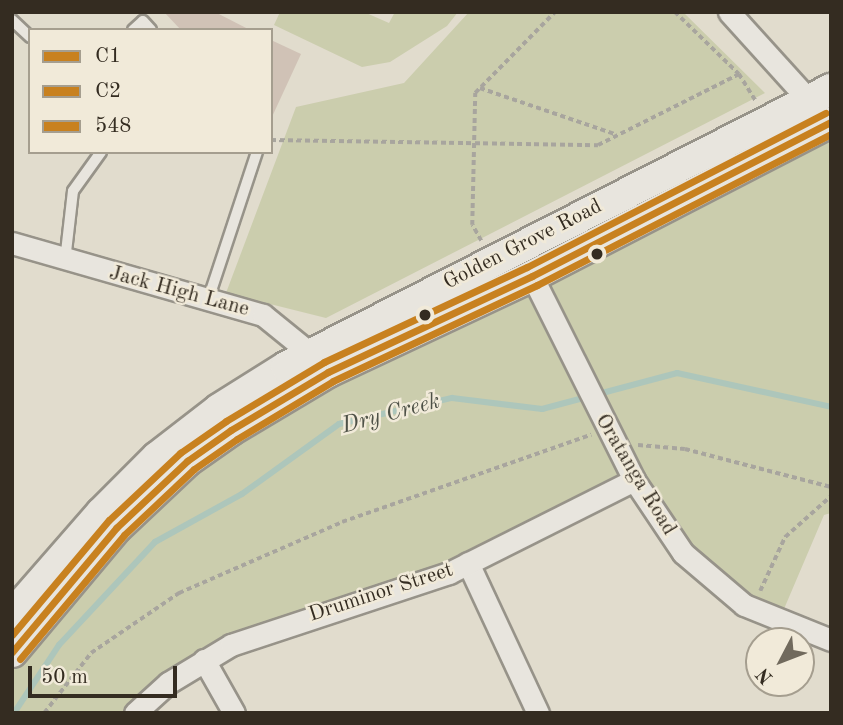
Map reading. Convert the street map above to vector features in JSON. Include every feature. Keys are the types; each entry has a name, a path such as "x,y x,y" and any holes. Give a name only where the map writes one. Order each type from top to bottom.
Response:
{"main road":[{"name":"Golden Grove Road","path":"12,615 163,467 231,430 321,362 492,261 820,95"},
{"name":"Golden Grove Road","path":"321,362 532,276 830,122"},
{"path":"519,248 532,276"},
{"name":"Golden Grove Road","path":"12,652 108,520"}],"street":[{"path":"729,12 820,95 830,122"},
{"name":"Jack High Lane","path":"12,243 65,261 263,315 321,362"},
{"name":"Oratanga Road","path":"532,276 634,480 682,553 753,609 831,640"},
{"name":"Druminor Street","path":"135,713 204,660 258,634 468,563 634,480"},
{"path":"468,563 538,713"},
{"path":"204,660 234,713"}],"lane":[{"path":"12,20 28,35"},
{"path":"135,28 143,21 149,28"},
{"path":"65,261 73,191 100,154"},
{"path":"208,300 256,154"}],"path":[{"path":"492,261 472,225 472,144 480,88 555,12"},
{"path":"675,12 739,74 769,120"},
{"path":"273,140 598,145 614,134 739,74"},
{"path":"480,88 614,134"},
{"path":"44,713 91,653 179,593 342,522 606,427 625,444 685,449 831,487"},
{"path":"753,609 785,537 831,496"}],"green space":[{"path":"280,12 364,12 389,23 395,12 458,12 447,26 390,62 362,67 274,25"},
{"path":"469,12 683,12 765,93 326,318 226,293 296,107 404,83"},
{"path":"829,123 831,513 824,515 778,623 707,577 633,480 449,573 258,633 135,713 12,713 12,652 187,461"}],"building":[{"path":"164,12 215,12 246,28 179,28"},
{"path":"273,41 301,54 273,115"}],"waterway":[{"name":"Dry Creek","path":"14,713 59,645 155,542 242,494 339,424 452,398 542,409 677,373 831,407"}],"transit line":[{"name":"548","path":"12,635 109,520 180,453 226,421 324,362 527,267 826,113"},
{"name":"C1","path":"12,652 116,528 187,461 231,430 328,372 532,276 831,122"},
{"name":"C2","path":"20,659 124,535 194,469 237,439 333,381 537,285 831,134"}]}
